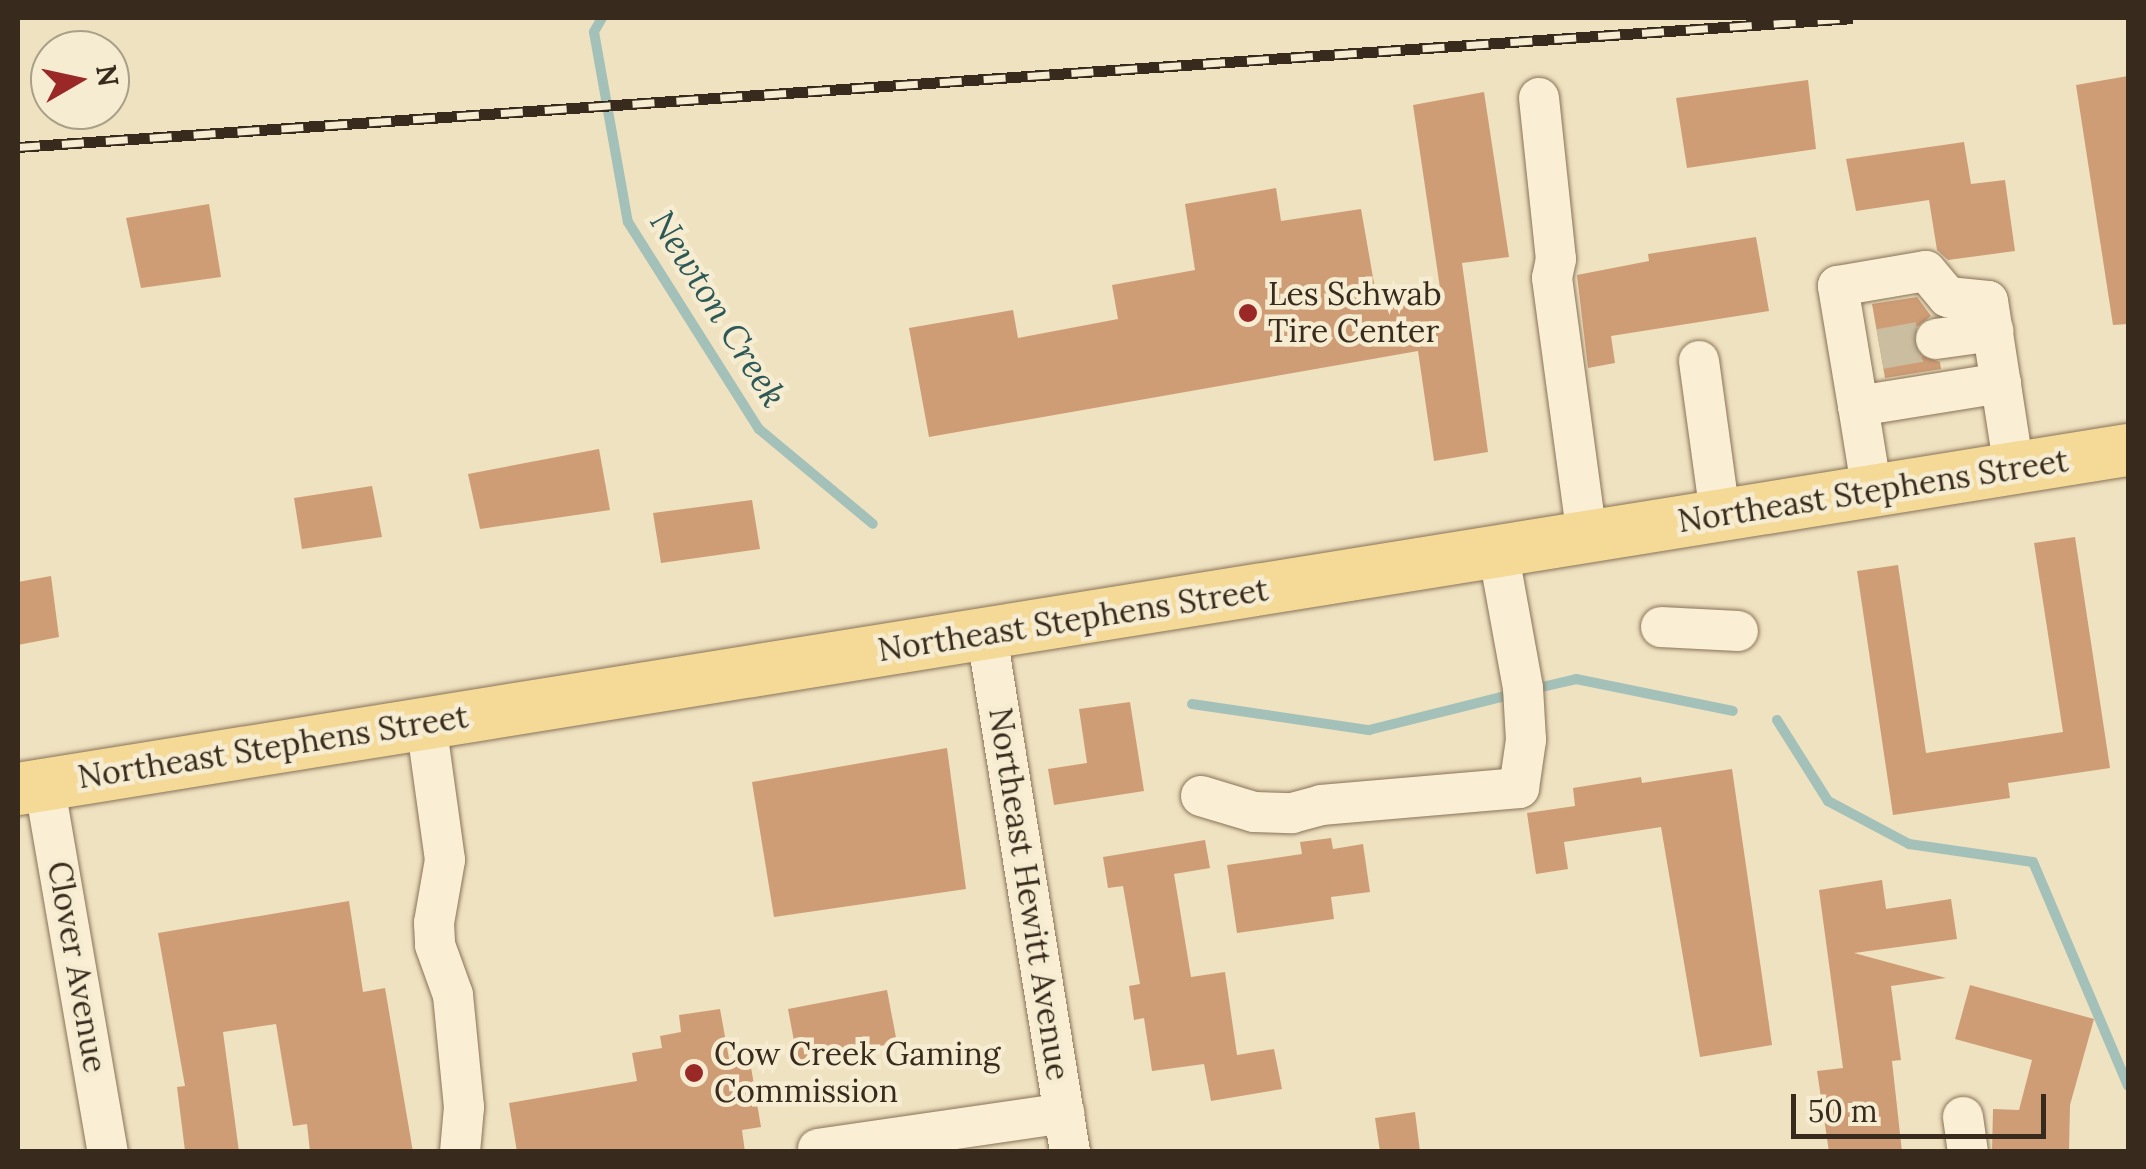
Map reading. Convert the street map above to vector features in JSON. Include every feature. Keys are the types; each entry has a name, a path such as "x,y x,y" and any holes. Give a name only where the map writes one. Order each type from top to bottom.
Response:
{"main road":[{"name":"Northeast Stephens Street","path":"31,786 987,636 2128,450"}],"street":[{"path":"1539,98 1556,259 1552,278 1587,537"},
{"path":"1872,492 1858,406 1864,352 1838,286 1926,271 1948,297 1988,301 2014,469"},
{"path":"1936,339 1993,330"},
{"path":"1698,361 1720,515"},
{"path":"1858,406 2001,383"},
{"path":"1201,796 1254,812 1292,812 1519,788 1526,740 1523,688 1498,551"},
{"path":"1661,628 1738,631"},
{"name":"Northeast Hewitt Avenue","path":"987,636 1067,1132"},
{"path":"426,723 445,860 434,923 435,944 453,995 464,1107 460,1152"},
{"name":"Clover Avenue","path":"31,786 108,1152"},
{"path":"818,1149 1067,1132"}],"building":[{"path":"2128,76 2128,324 2113,325 2076,85"},
{"path":"1808,80 1816,149 1687,168 1676,98"},
{"path":"1484,92 1509,257 1462,263 1488,452 1434,461 1418,351 929,437 909,328 1013,310 1018,338 1118,319 1112,285 1195,270 1185,204 1276,188 1281,221 1361,209 1377,300 1440,288 1413,105"},
{"path":"1964,142 1971,184 2005,180 2015,251 1948,260 1937,250 1929,200 1856,211 1846,159"},
{"path":"209,204 221,277 141,288 126,218"},
{"path":"1756,237 1769,311 1611,336 1615,363 1588,368 1577,275 1649,261 1648,254"},
{"path":"1917,297 1931,316 1914,329 1913,343 1918,354 1940,362 1941,369 1885,378 1872,304"},
{"path":"599,449 610,510 480,529 468,474"},
{"path":"372,486 382,537 302,549 294,498"},
{"path":"752,500 760,549 661,563 653,513"},
{"path":"2075,537 2110,768 2008,783 2010,798 1893,815 1857,571 1898,565 1926,753 2063,732 2034,543"},
{"path":"51,576 59,637 18,645 18,582"},
{"path":"1130,702 1144,791 1054,805 1048,769 1087,763 1079,709"},
{"path":"947,748 966,889 774,917 752,782"},
{"path":"1732,769 1772,1045 1700,1057 1661,827 1564,842 1568,869 1536,874 1527,813 1575,806 1573,788 1641,777 1642,783"},
{"path":"1331,838 1333,849 1363,844 1370,892 1331,897 1334,919 1237,933 1227,865 1302,854 1300,842"},
{"path":"1205,840 1210,868 1174,874 1191,977 1225,972 1237,1055 1274,1049 1282,1089 1211,1101 1204,1064 1152,1071 1144,1018 1134,1020 1129,986 1140,984 1123,886 1108,888 1103,857"},
{"path":"1882,880 1886,909 1951,899 1957,939 1854,953 1946,978 1891,986 1901,1060 1892,1061 1902,1152 1829,1152 1817,1071 1843,1068 1819,890"},
{"path":"349,901 363,992 385,988 413,1152 310,1152 307,1124 293,1126 276,1024 223,1032 239,1152 185,1151 177,1087 185,1086 158,933"},
{"path":"1970,985 2094,1019 2070,1105 2069,1152 1992,1152 1993,1109 2019,1110 2032,1060 1955,1039"},
{"path":"887,990 897,1043 798,1062 788,1009"},
{"name":"Cow Creek Gaming Commission","path":"720,1009 730,1064 750,1061 761,1127 742,1130 745,1152 517,1152 509,1103 637,1081 632,1053 662,1048 660,1036 681,1032 679,1015"},
{"path":"1415,1112 1420,1152 1380,1152 1375,1118"}],"waterway":[{"name":"Newton Creek","path":"602,18 594,32 628,222 759,429 873,524"},
{"name":"Newton Creek","path":"1542,687 1576,679 1733,711"},
{"name":"Newton Creek","path":"1192,704 1369,730 1505,696"},
{"name":"Newton Creek","path":"1777,720 1828,801 1909,844 2033,862 2128,1086"}],"tunnel":[{"path":"1880,349 1936,339"}],"railway":[{"path":"18,147 1852,18"}],"place":[{"name":"Les Schwab Tire Center","path":"1248,313"},
{"name":"Cow Creek Gaming Commission","path":"694,1073"}]}
